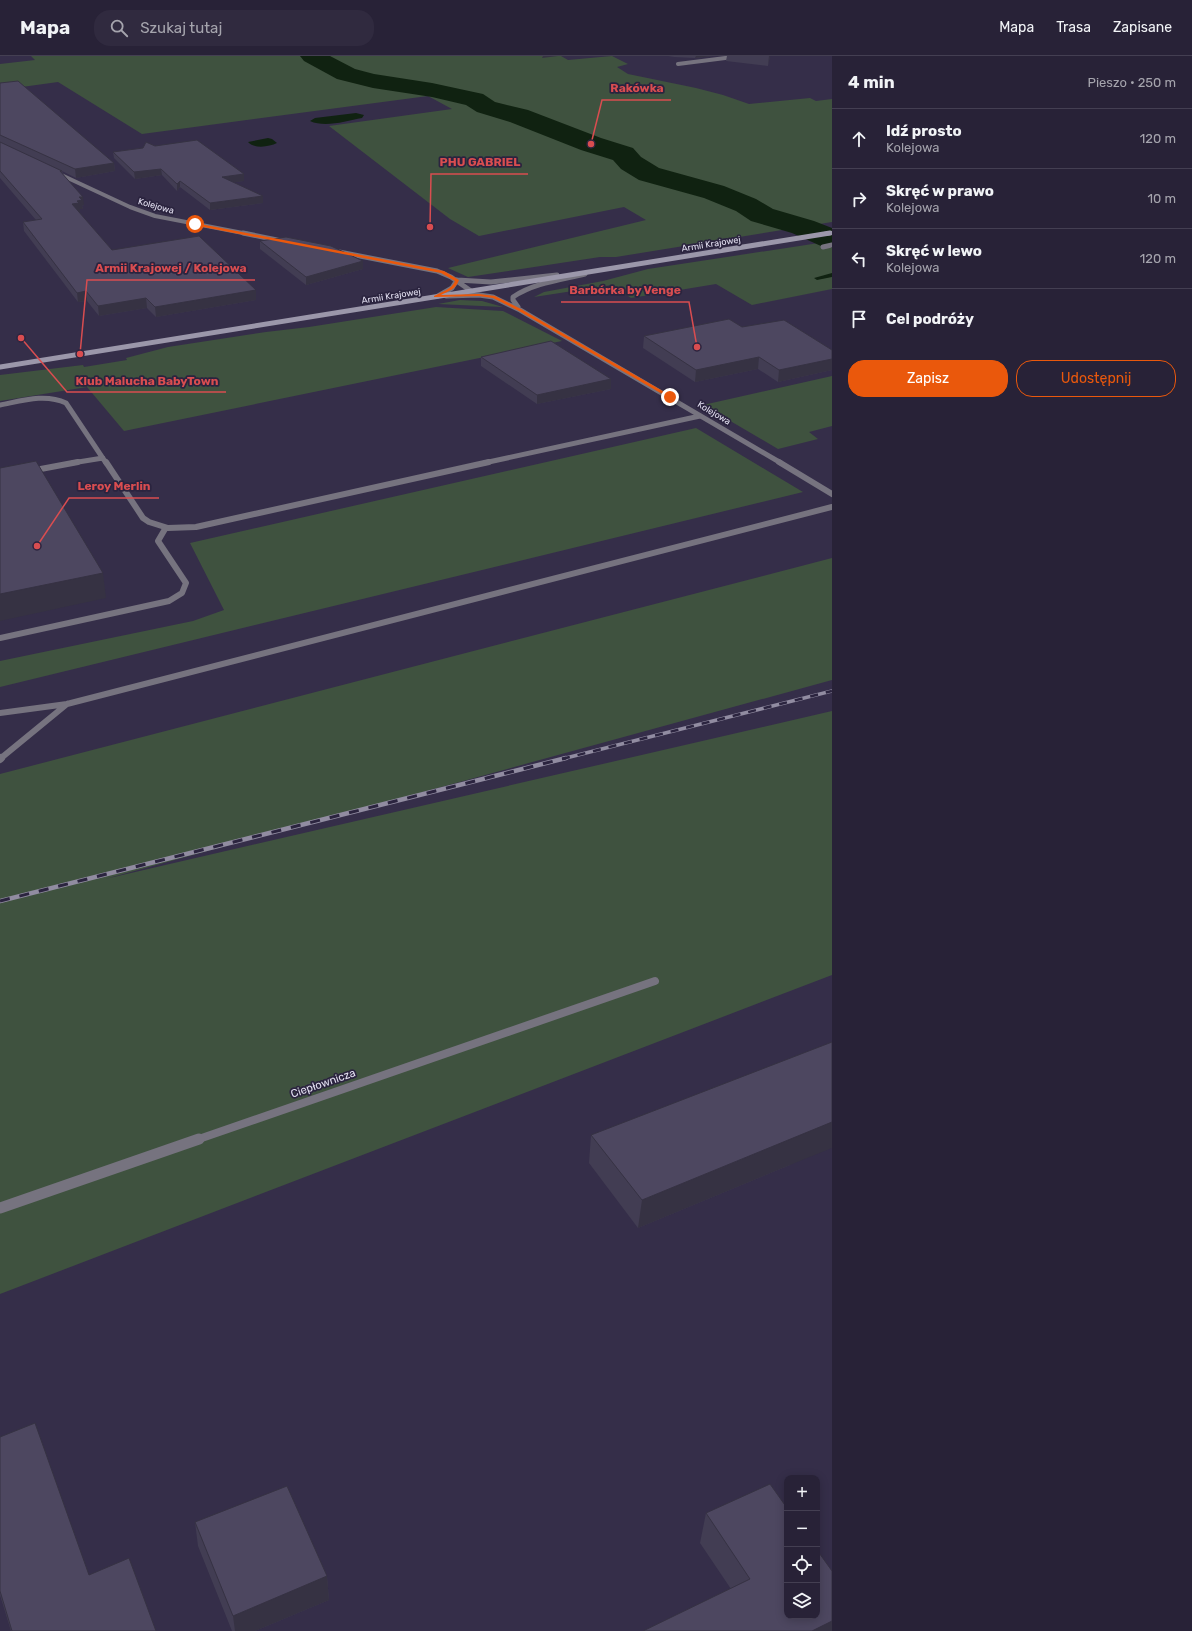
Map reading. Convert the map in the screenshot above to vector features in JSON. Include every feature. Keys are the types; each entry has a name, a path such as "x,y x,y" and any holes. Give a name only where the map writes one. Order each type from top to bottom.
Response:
{"street":[{"path":"678,64 741,56"},
{"name":"Kolejowa","path":"49,170 130,208 155,216 284,242"},
{"name":"Armii Krajowej","path":"0,367 831,233"},
{"path":"823,247 832,245"},
{"path":"331,250 432,269 442,272 457,280 471,291"},
{"path":"457,280 491,282 602,270"},
{"path":"520,310 513,300 513,297 519,292 529,288 602,270"},
{"path":"436,296 451,289 456,284 457,280"},
{"name":"Kolejowa","path":"436,296 479,295 494,297 520,310 832,494"},
{"path":"0,405 52,397 61,399 66,403 143,518 152,525 165,528 182,529 700,416"},
{"path":"23,473 103,458"},
{"path":"0,713 67,704 832,507"},
{"path":"0,638 169,601 182,593 186,583 158,541 165,528"},
{"path":"0,759 67,704"},
{"name":"Ciepłownicza","path":"0,1208 655,981"}],"shaded area":[{"path":"31,56 561,56 568,60 612,56 628,64 617,67 628,74 696,88 749,104 810,98 816,101 832,99 832,222 616,257 600,257 468,277 448,268 646,220 624,207 479,236 450,219 329,126 452,109 428,96 142,134 58,82 0,90 0,64 35,60"},
{"path":"356,113 364,115 362,118 329,124 310,121 315,118"},
{"path":"268,138 277,143 262,147 254,146 248,142"},
{"path":"832,241 832,289 752,305 716,284 631,298 612,285 534,297 544,292 603,281 648,269"},
{"path":"460,300 482,301 503,307 438,304"},
{"path":"436,307 503,311 562,341 124,431 87,387 0,401 0,375 83,365 84,367 127,360 126,358 168,347"},
{"path":"832,376 832,426 809,432 818,439 778,449 703,405"},
{"path":"696,428 803,492 0,687 0,661 193,621 224,610 190,543"},
{"path":"832,558 832,680 105,879 832,711 832,975 0,1294 0,774"}],"building":[{"path":"18,81 114,163 75,169 0,135 0,83"},
{"path":"197,140 244,174 222,177 263,196 210,203 180,181 177,184 161,169 134,172 113,152 143,148 146,142 155,146"},
{"path":"0,142 62,171 60,171 83,197 79,197 82,200 77,201 79,203 72,204 112,250 199,236 256,290 155,307 146,298 98,306 86,291 77,293 23,222 42,219 0,171"},
{"path":"286,237 331,246 363,261 306,277 260,241"},
{"path":"729,319 742,327 784,320 832,350 832,359 779,370 759,357 696,370 644,336"},
{"path":"551,341 611,379 537,395 481,357"},
{"path":"36,461 103,573 0,594 0,468"},
{"path":"832,1042 832,1122 642,1200 591,1135"},
{"path":"35,1423 89,1575 129,1558 156,1631 12,1631 0,1591 0,1437"},
{"path":"770,1484 784,1504 784,1619 820,1619 820,1554 832,1571 832,1621 812,1631 643,1631 750,1579 706,1513"},
{"path":"287,1486 327,1576 233,1616 195,1522"}],"waterway":[{"path":"312,56 346,74 373,81 432,90 474,99 486,107 519,116 591,144 623,154 631,163 649,174 714,192 746,205 762,215 803,227 832,239"},
{"path":"817,278 832,275"}],"railway":[{"path":"562,759 832,691"},
{"path":"0,901 566,758"}],"place":[{"name":"Rakówka","path":"591,144"},
{"name":"PHU GABRIEL","path":"430,227"},
{"name":"Klub Malucha BabyTown","path":"21,338"},
{"name":"Barbórka by Venge","path":"697,347"},
{"name":"Armii Krajowej / Kolejowa","path":"80,354"},
{"name":"Leroy Merlin","path":"37,546"}],"route":[{"path":"195,224 442,272 457,280 456,284 451,289 436,296 479,295 494,297 520,310 670,397"}]}
